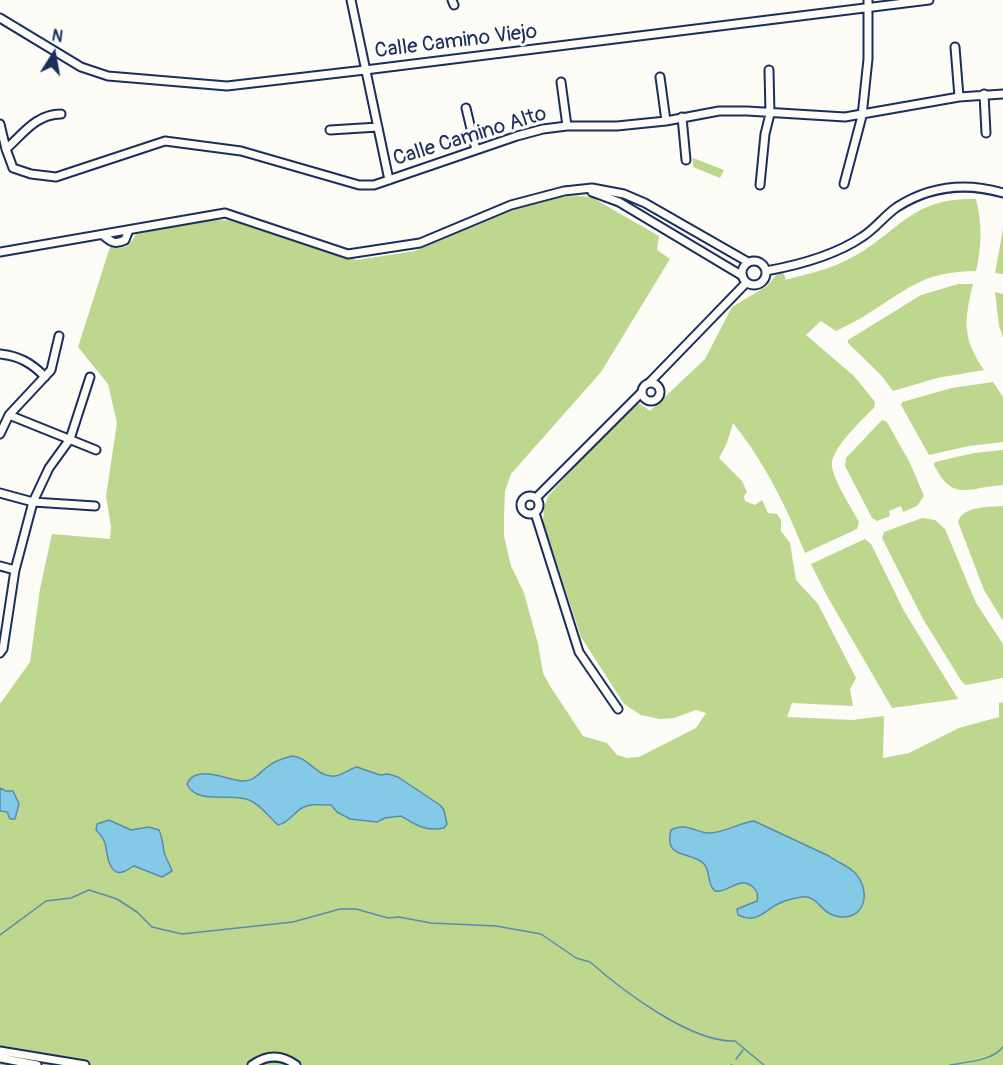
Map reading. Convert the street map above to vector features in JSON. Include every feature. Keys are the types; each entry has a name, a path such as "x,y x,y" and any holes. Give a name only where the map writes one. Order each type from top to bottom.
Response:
{"street":[{"path":"351,0 388,180"},
{"path":"844,184 862,116 868,59 868,0"},
{"name":"Calle Camino Viejo","path":"0,18 81,67 108,76 227,86 929,0"},
{"path":"956,46 959,97"},
{"path":"760,185 765,134 770,114 769,70"},
{"path":"660,77 666,122"},
{"path":"561,82 567,126"},
{"path":"984,94 986,133"},
{"name":"Calle Camino Alto","path":"0,124 6,149 14,168 31,174 56,177 165,141 241,152 359,186 374,185 517,136 567,126 617,126 666,122 719,111 862,116 959,97 1003,94"},
{"path":"466,108 476,150"},
{"path":"6,149 36,121 49,114 61,114"},
{"path":"682,117 686,160"},
{"path":"330,130 378,127"},
{"path":"766,271 834,252 862,237 896,208 939,188 961,185 977,186 1003,193"},
{"path":"0,252 225,213 348,254 420,243 511,206 546,195 577,190 592,188 624,194 645,203 748,262 761,263 766,271 764,280 756,285 746,283 741,275 619,202 606,196 577,190"},
{"path":"103,235 110,242 118,244 125,240 129,230"},
{"path":"741,275 744,265 748,262"},
{"path":"643,396 644,386 746,283"},
{"path":"0,434 9,415 51,370 59,336"},
{"path":"0,354 28,362 45,377"},
{"path":"643,396 650,401 656,400 660,395 659,379 663,369"},
{"path":"1,650 15,570 33,502 49,468 70,439 90,377"},
{"path":"650,382 660,389"},
{"path":"536,498 630,404 643,396"},
{"path":"9,415 96,450"},
{"path":"0,493 33,502 95,506"},
{"path":"535,513 526,514 520,506 522,500 527,496 536,498"},
{"path":"536,498 539,506 535,513 579,652 618,709"},
{"path":"0,566 15,570"},
{"path":"0,1051 85,1065"},
{"path":"252,1065 273,1056 284,1058 296,1065"},
{"path":"0,1058 37,1065"}],"green space":[{"path":"693,158 724,170 720,178 693,167"},
{"path":"559,197 591,197 659,236 657,250 670,259 601,372 511,474 505,491 504,536 511,566 524,593 538,644 543,673 550,686 583,736 607,743 617,755 627,758 639,757 696,728 706,713 696,710 674,718 660,719 641,715 624,704 581,637 543,522 544,507 548,496 634,406 639,403 650,411 705,359 732,307 767,286 777,274 783,272 786,280 832,266 865,250 919,211 953,200 976,199 980,235 976,271 943,274 930,278 836,331 821,321 806,335 854,376 875,402 874,408 841,444 832,460 836,480 859,522 857,529 805,553 774,485 733,423 727,443 719,458 742,481 747,492 744,496 745,501 755,505 762,500 768,513 777,514 781,520 781,531 790,543 796,580 818,604 856,678 850,689 853,706 792,703 787,717 852,720 884,716 883,758 909,753 959,728 999,717 999,703 1003,702 1003,1065 0,1065 0,704 30,662 40,589 52,534 110,539 111,527 106,496 117,423 108,384 78,347 110,247 126,246 136,234 216,219 232,221 356,260 415,251 518,208"},
{"path":"1003,229 1003,274 995,273"},
{"path":"958,284 973,284 968,308 968,338 984,370 937,378 893,391 881,375 848,343 848,340 921,295"},
{"path":"995,292 1003,294 1003,337 999,326"},
{"path":"993,382 1003,397 1003,442 969,446 929,455 901,405 902,402 952,388"},
{"path":"882,420 887,422 910,463 924,496 917,506 903,512 901,506 889,511 890,516 877,521 872,518 845,466 846,458"},
{"path":"1003,450 1003,485 971,490 955,489 941,477 934,465 935,462 974,453"},
{"path":"1003,506 1003,621 984,590 958,522 970,510"},
{"path":"922,518 935,520 945,529 976,603 1003,644 1003,678 966,685 923,619 882,538 884,532"},
{"path":"865,539 871,544 904,611 958,699 892,708 811,564"}],"water":[{"path":"292,756 298,757 329,776 335,776 357,767 380,775 388,774 398,777 440,805 444,810 447,824 444,828 432,829 416,825 401,816 385,818 377,822 350,819 337,812 331,805 309,805 278,825 249,800 198,795 187,784 191,778 205,774 247,781 273,763"},
{"path":"0,788 13,791 19,804 15,819 10,819 7,812 0,811"},
{"path":"109,820 131,830 149,827 159,830 172,871 162,877 134,866 125,871 115,871 109,863 104,841 96,830 97,824"},
{"path":"754,821 829,856 853,871 859,877 864,892 862,907 850,916 834,916 812,899 802,897 782,902 756,917 745,918 738,915 737,909 757,901 756,890 753,887 743,883 715,891 710,885 704,864 675,851 671,846 671,830 676,828 685,827 713,833"}],"waterway":[{"path":"0,935 46,901 71,898 89,890 117,899 137,912 152,927 182,934 293,922 340,909 356,909 388,918 399,917 431,923 496,926 541,934 576,958 590,962 658,1013 698,1033 717,1039 735,1041 764,1065"},
{"path":"950,1065 986,1058 1003,1047"},
{"path":"736,1059 743,1050"}]}
